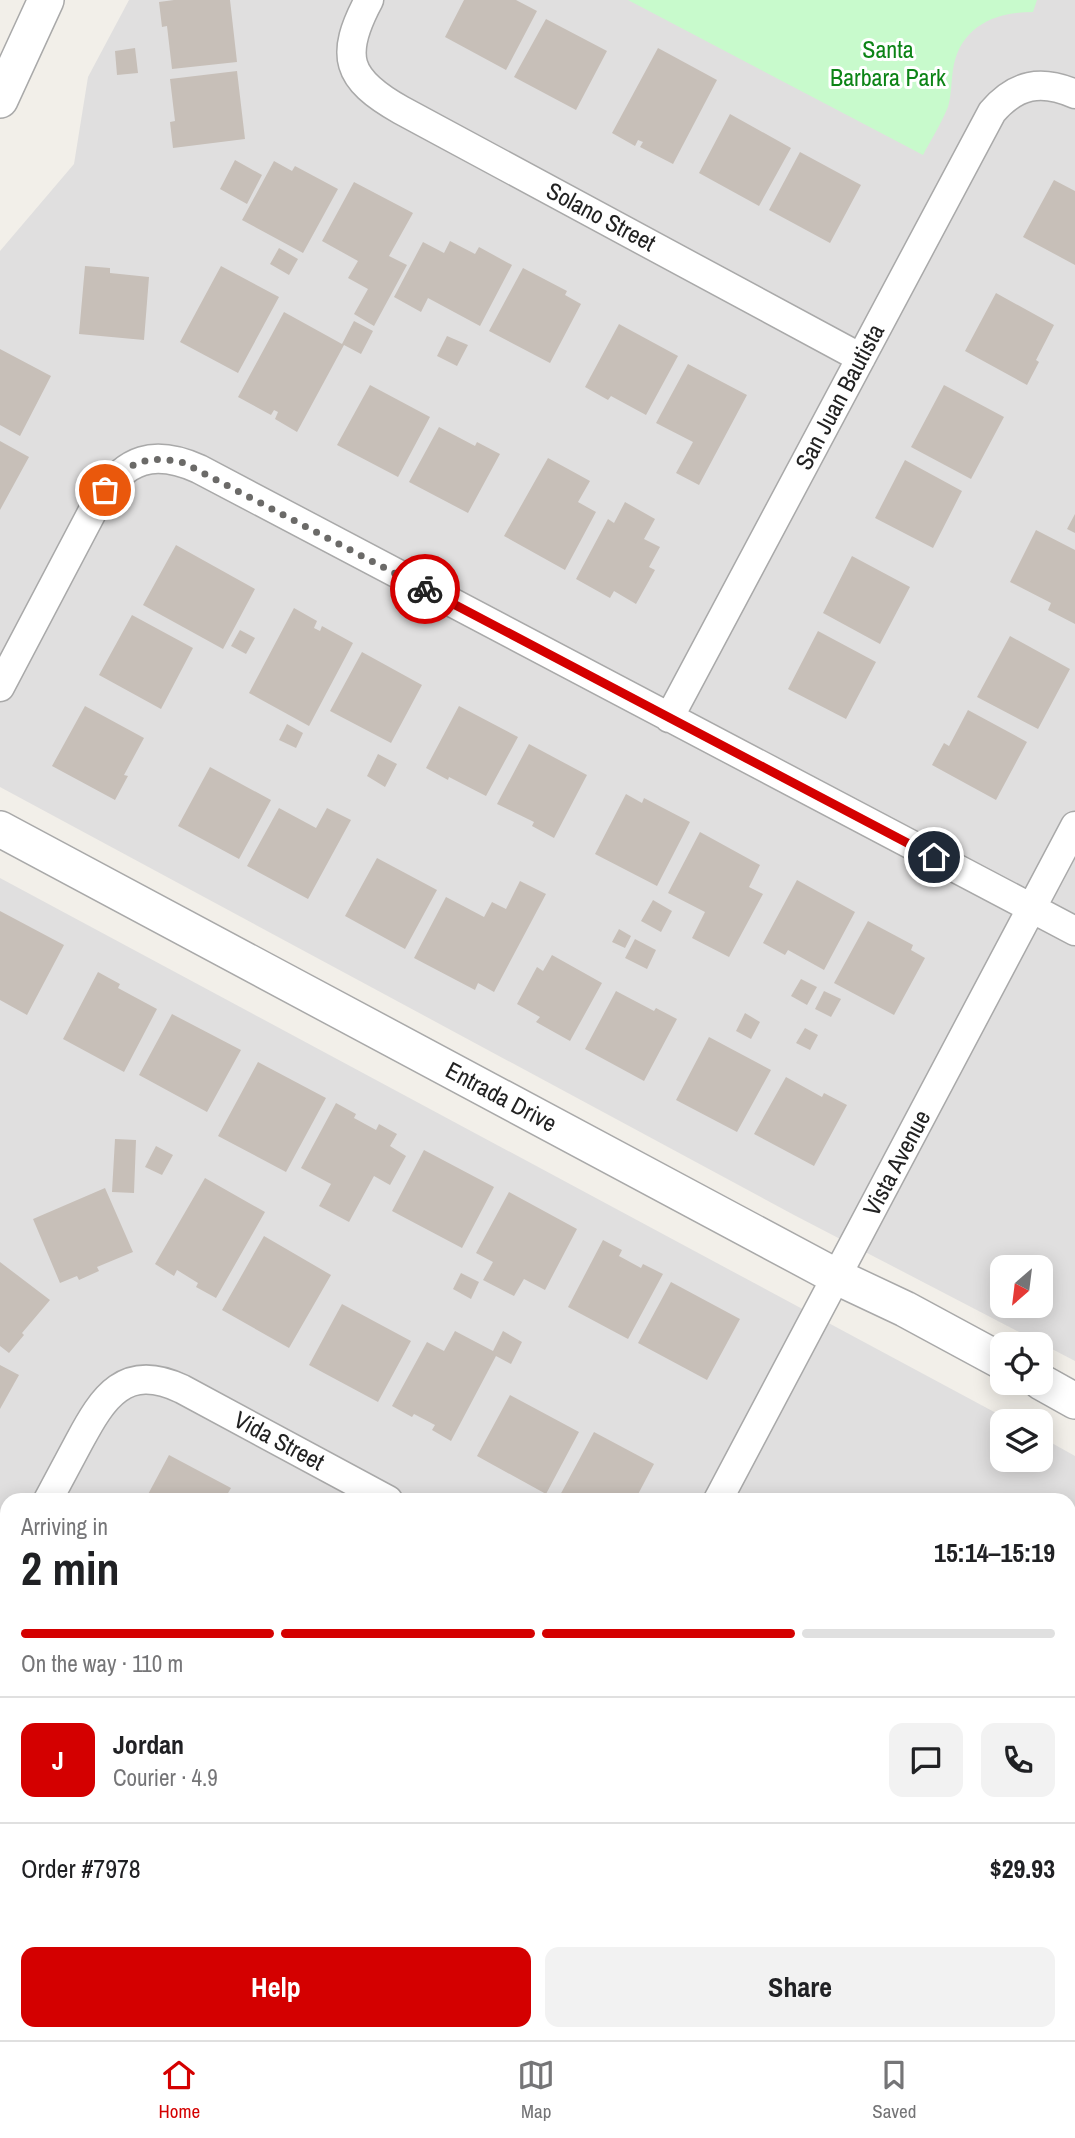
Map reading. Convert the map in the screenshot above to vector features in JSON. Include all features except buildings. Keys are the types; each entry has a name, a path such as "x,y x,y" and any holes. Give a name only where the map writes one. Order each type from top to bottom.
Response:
{"street":[{"path":"0,100 46,0"},
{"name":"Solano Street","path":"369,0 351,43 354,63 362,82 383,100 861,358"},
{"name":"San Juan Bautista","path":"669,718 992,113 1001,101 1025,88 1049,85 1075,94"},
{"path":"0,687 99,499 112,480 128,467 148,459 172,459 200,469 1075,931"},
{"name":"Vista Avenue","path":"722,1493 1075,826"},
{"name":"Entrada Drive","path":"0,828 837,1277 905,1309 990,1355"},
{"name":"Vida Street","path":"52,1493 94,1414 109,1394 132,1381 146,1379 170,1383 375,1493"},
{"path":"1053,1389 1075,1401"}],"shaded area":[{"path":"129,0 1075,0 1075,1361 1053,1350 1053,1332 1019,1332 992,1318 1054,1318 1054,1255 990,1255 990,1317 794,1215 0,787 0,251 74,164 88,77"},
{"path":"0,878 990,1410 990,1472 1053,1472 1053,1444 1075,1456 1075,1493 0,1493"}],"green space":[{"name":"Santa Barbara Park","path":"628,0 1037,0 1033,12 995,18 973,30 965,39 954,64 948,107 923,155"}],"way so far":[{"path":"105,490 112,480 137,462 172,459 200,469 425,589"}],"route":[{"path":"425,589 934,857"}]}
